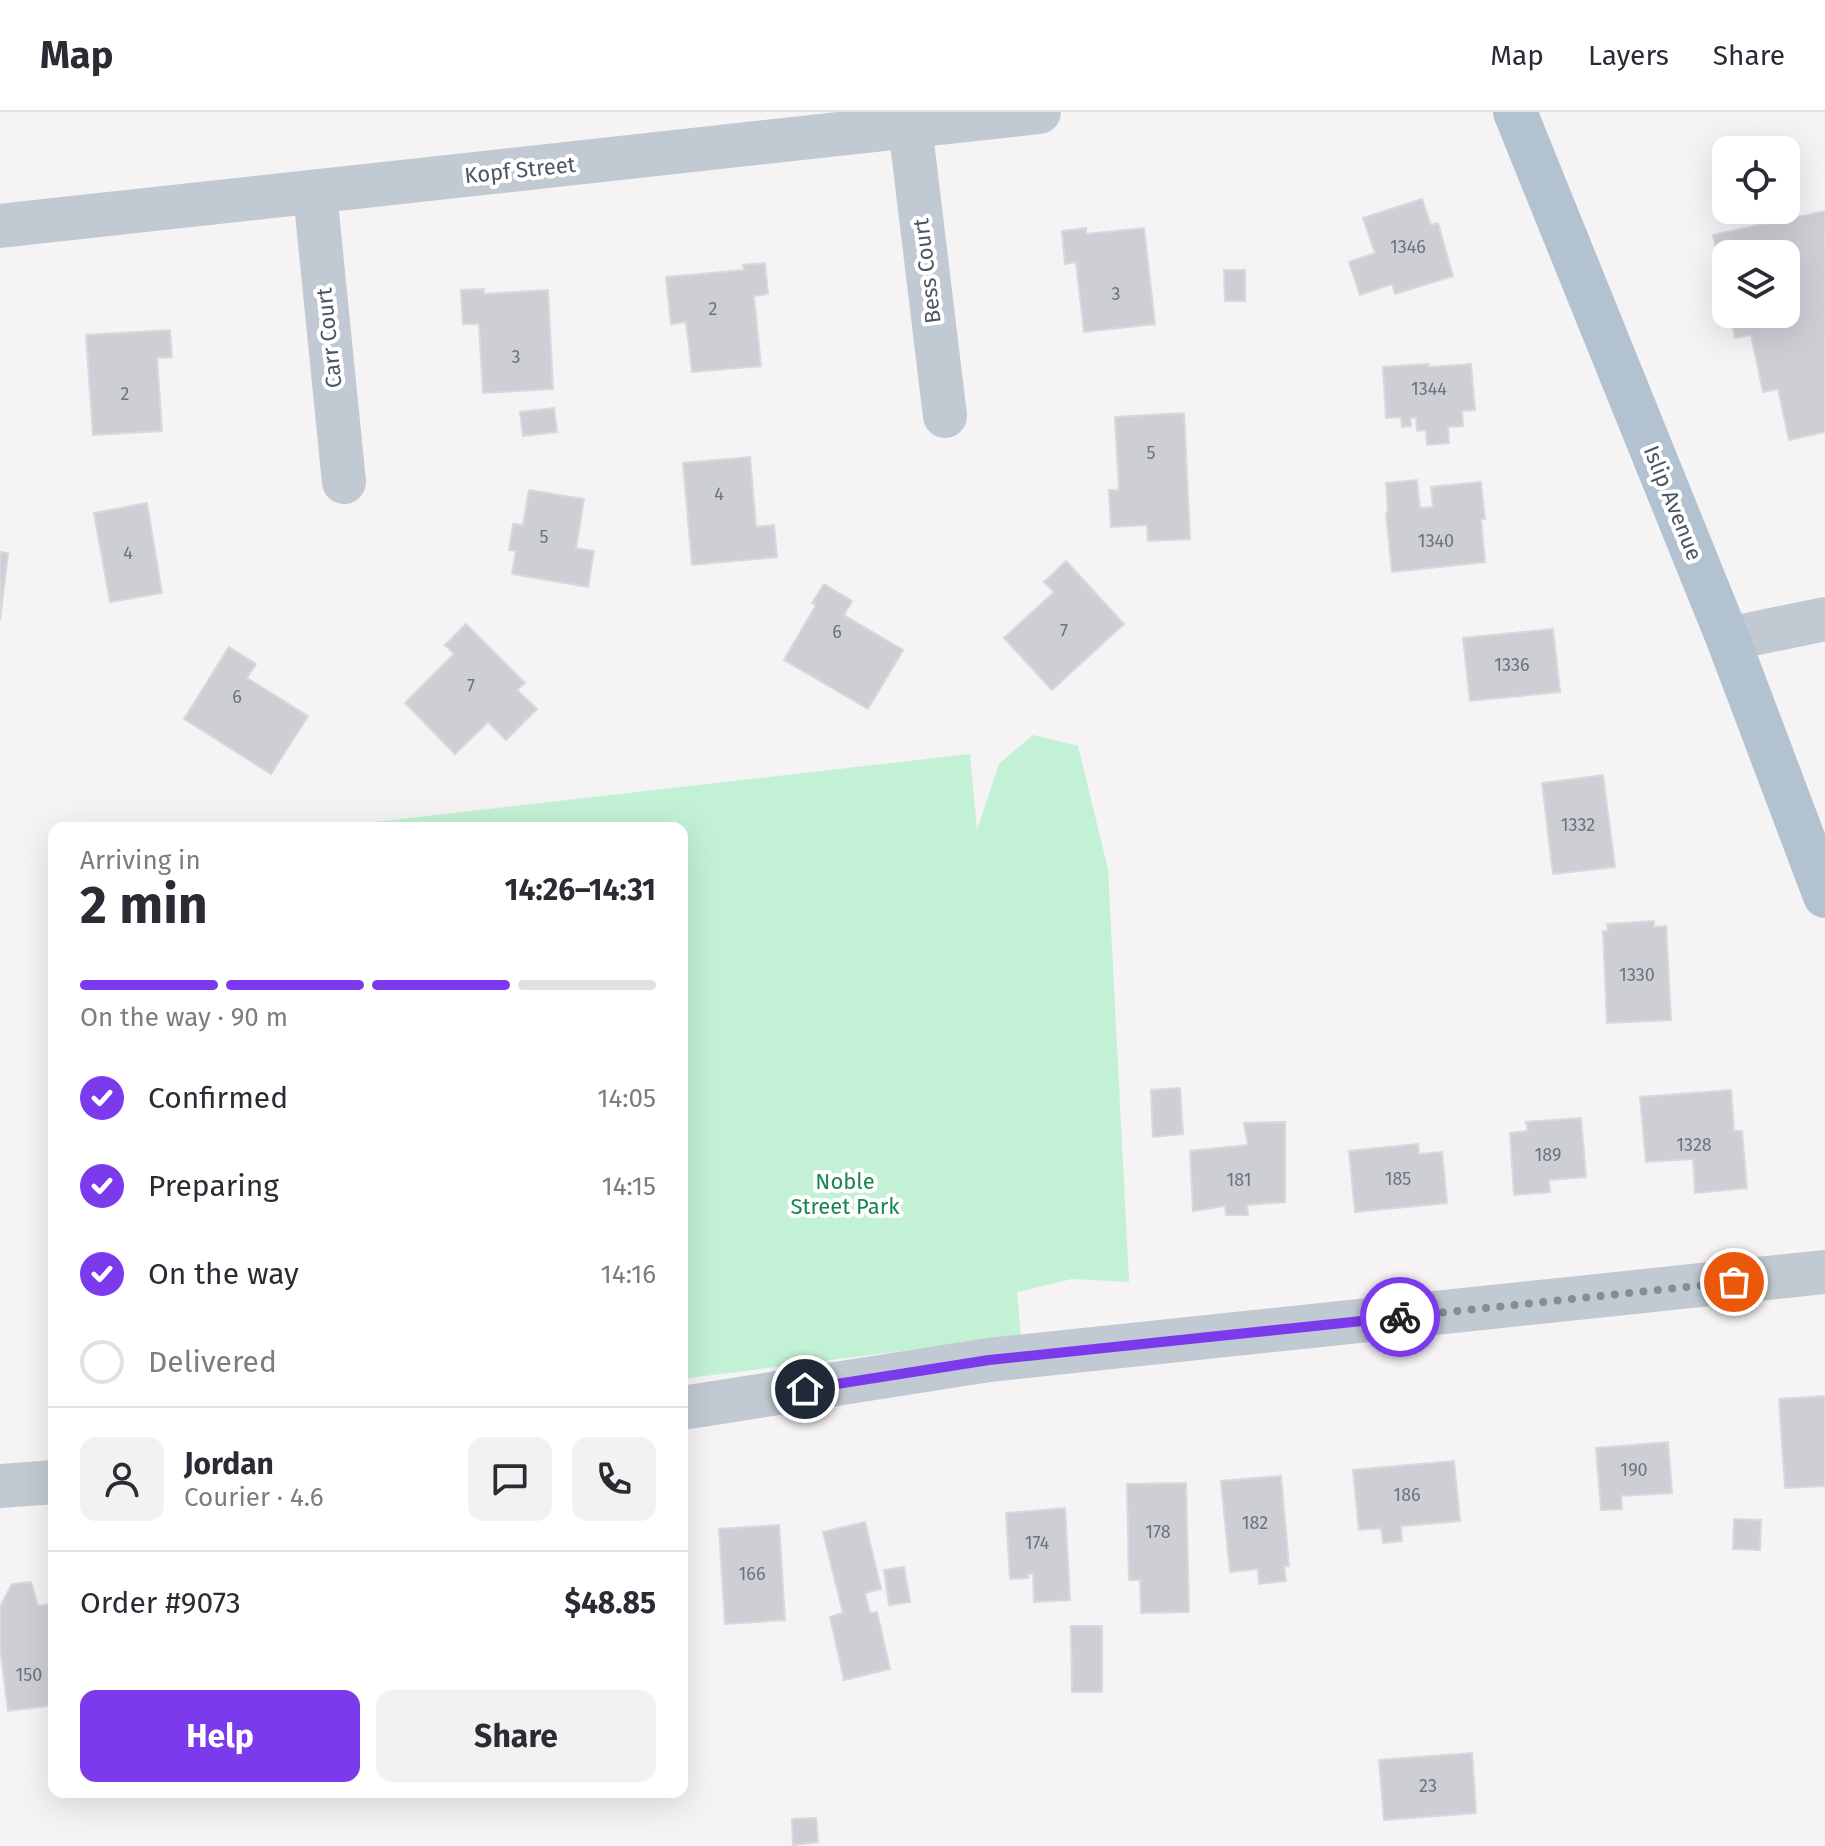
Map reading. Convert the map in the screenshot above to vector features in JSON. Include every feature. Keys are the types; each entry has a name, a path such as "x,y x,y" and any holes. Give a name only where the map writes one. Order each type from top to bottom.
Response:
{"main road":[{"name":"Islip Avenue","path":"1515,112 1728,639 1825,896"}],"street":[{"name":"Kopf Street","path":"0,226 1039,112"},
{"name":"Bess Court","path":"910,126 945,416"},
{"name":"Carr Court","path":"315,193 344,482"},
{"path":"1728,639 1825,619"},
{"path":"688,1407 989,1360 1825,1272"},
{"path":"0,1486 48,1482"}],"green space":[{"name":"Noble Street Park","path":"1033,735 1078,746 1108,869 1129,1282 1072,1279 1017,1292 1021,1336 688,1378 688,822 375,822 970,754 977,830 999,764"}],"building":[{"path":"1422,199 1431,225 1438,223 1453,276 1395,294 1392,284 1360,295 1349,262 1375,253 1363,218"},
{"path":"1825,211 1825,432 1789,440 1778,389 1763,392 1751,335 1735,338 1733,328 1800,328 1800,240 1714,240 1713,235 1764,224 1800,224 1800,216"},
{"path":"1086,228 1086,234 1144,228 1155,324 1084,332 1076,262 1065,264 1062,231"},
{"path":"765,263 768,294 754,296 761,366 692,372 686,322 671,324 666,277 744,270 743,265"},
{"path":"1224,270 1245,270 1245,301 1225,301"},
{"path":"484,289 484,294 548,290 553,389 483,393 479,324 463,324 461,290"},
{"path":"170,330 172,357 157,358 162,431 93,435 86,335"},
{"path":"1429,364 1429,367 1471,364 1475,410 1462,411 1463,426 1448,427 1449,443 1427,445 1426,430 1417,431 1416,417 1410,418 1411,426 1402,427 1401,417 1386,418 1383,367"},
{"path":"554,408 557,432 523,436 520,412"},
{"path":"1184,413 1190,539 1148,541 1147,525 1111,527 1109,490 1119,490 1115,417"},
{"path":"750,457 756,527 774,525 777,557 692,565 683,463"},
{"path":"1417,480 1420,508 1433,507 1431,487 1481,482 1485,562 1392,572 1386,483"},
{"path":"529,490 584,499 576,548 594,551 588,587 512,574 516,551 509,550 513,524 523,525"},
{"path":"147,503 162,593 110,602 94,513"},
{"path":"0,552 8,553 0,621"},
{"path":"1066,561 1124,624 1052,690 1004,638 1054,592 1044,582"},
{"path":"824,584 852,601 844,615 903,650 868,709 784,660 816,605 812,603"},
{"path":"466,624 525,683 517,690 537,709 506,740 488,722 455,754 405,703 454,654 445,645"},
{"path":"1553,629 1560,692 1470,701 1463,638"},
{"path":"229,647 256,664 247,678 308,716 271,774 184,719"},
{"path":"1603,775 1615,867 1553,874 1542,783"},
{"path":"1654,921 1654,927 1666,926 1671,1020 1607,1023 1603,931 1608,931 1607,924"},
{"path":"1180,1088 1183,1134 1153,1137 1151,1090"},
{"path":"1731,1090 1734,1131 1742,1131 1747,1188 1695,1193 1693,1159 1646,1162 1640,1097"},
{"path":"1581,1118 1586,1177 1549,1180 1550,1192 1514,1195 1510,1133 1528,1131 1526,1122"},
{"path":"1285,1122 1285,1202 1247,1205 1248,1215 1226,1215 1225,1206 1193,1211 1190,1151 1248,1145 1244,1123"},
{"path":"1418,1144 1419,1154 1442,1152 1447,1203 1355,1212 1349,1151"},
{"path":"1825,1396 1825,1486 1785,1488 1779,1399"},
{"path":"1668,1442 1672,1493 1621,1496 1622,1509 1601,1510 1596,1448"},
{"path":"1454,1461 1460,1521 1401,1526 1402,1541 1383,1543 1381,1528 1359,1530 1353,1470"},
{"path":"1281,1476 1289,1566 1284,1566 1286,1581 1259,1584 1258,1569 1230,1572 1221,1481"},
{"path":"1186,1483 1189,1612 1141,1613 1140,1580 1129,1580 1127,1484"},
{"path":"1065,1508 1070,1600 1034,1602 1033,1574 1028,1574 1028,1578 1010,1579 1006,1513"},
{"path":"1734,1519 1761,1520 1760,1550 1733,1549"},
{"path":"865,1522 881,1589 865,1593 870,1613 877,1612 890,1669 844,1680 830,1617 843,1613 823,1532"},
{"path":"779,1525 785,1620 725,1624 719,1529"},
{"path":"904,1567 910,1602 889,1605 884,1570"},
{"path":"31,1582 38,1606 48,1605 48,1706 8,1711 0,1646 0,1607 12,1584"},
{"path":"1071,1626 1102,1626 1102,1692 1072,1692"},
{"path":"1472,1753 1476,1813 1384,1820 1379,1760"},
{"path":"816,1818 818,1842 793,1845 792,1819"}],"way so far":[{"path":"1400,1317 1734,1282"}],"route":[{"path":"805,1389 989,1360 1400,1317"}]}
